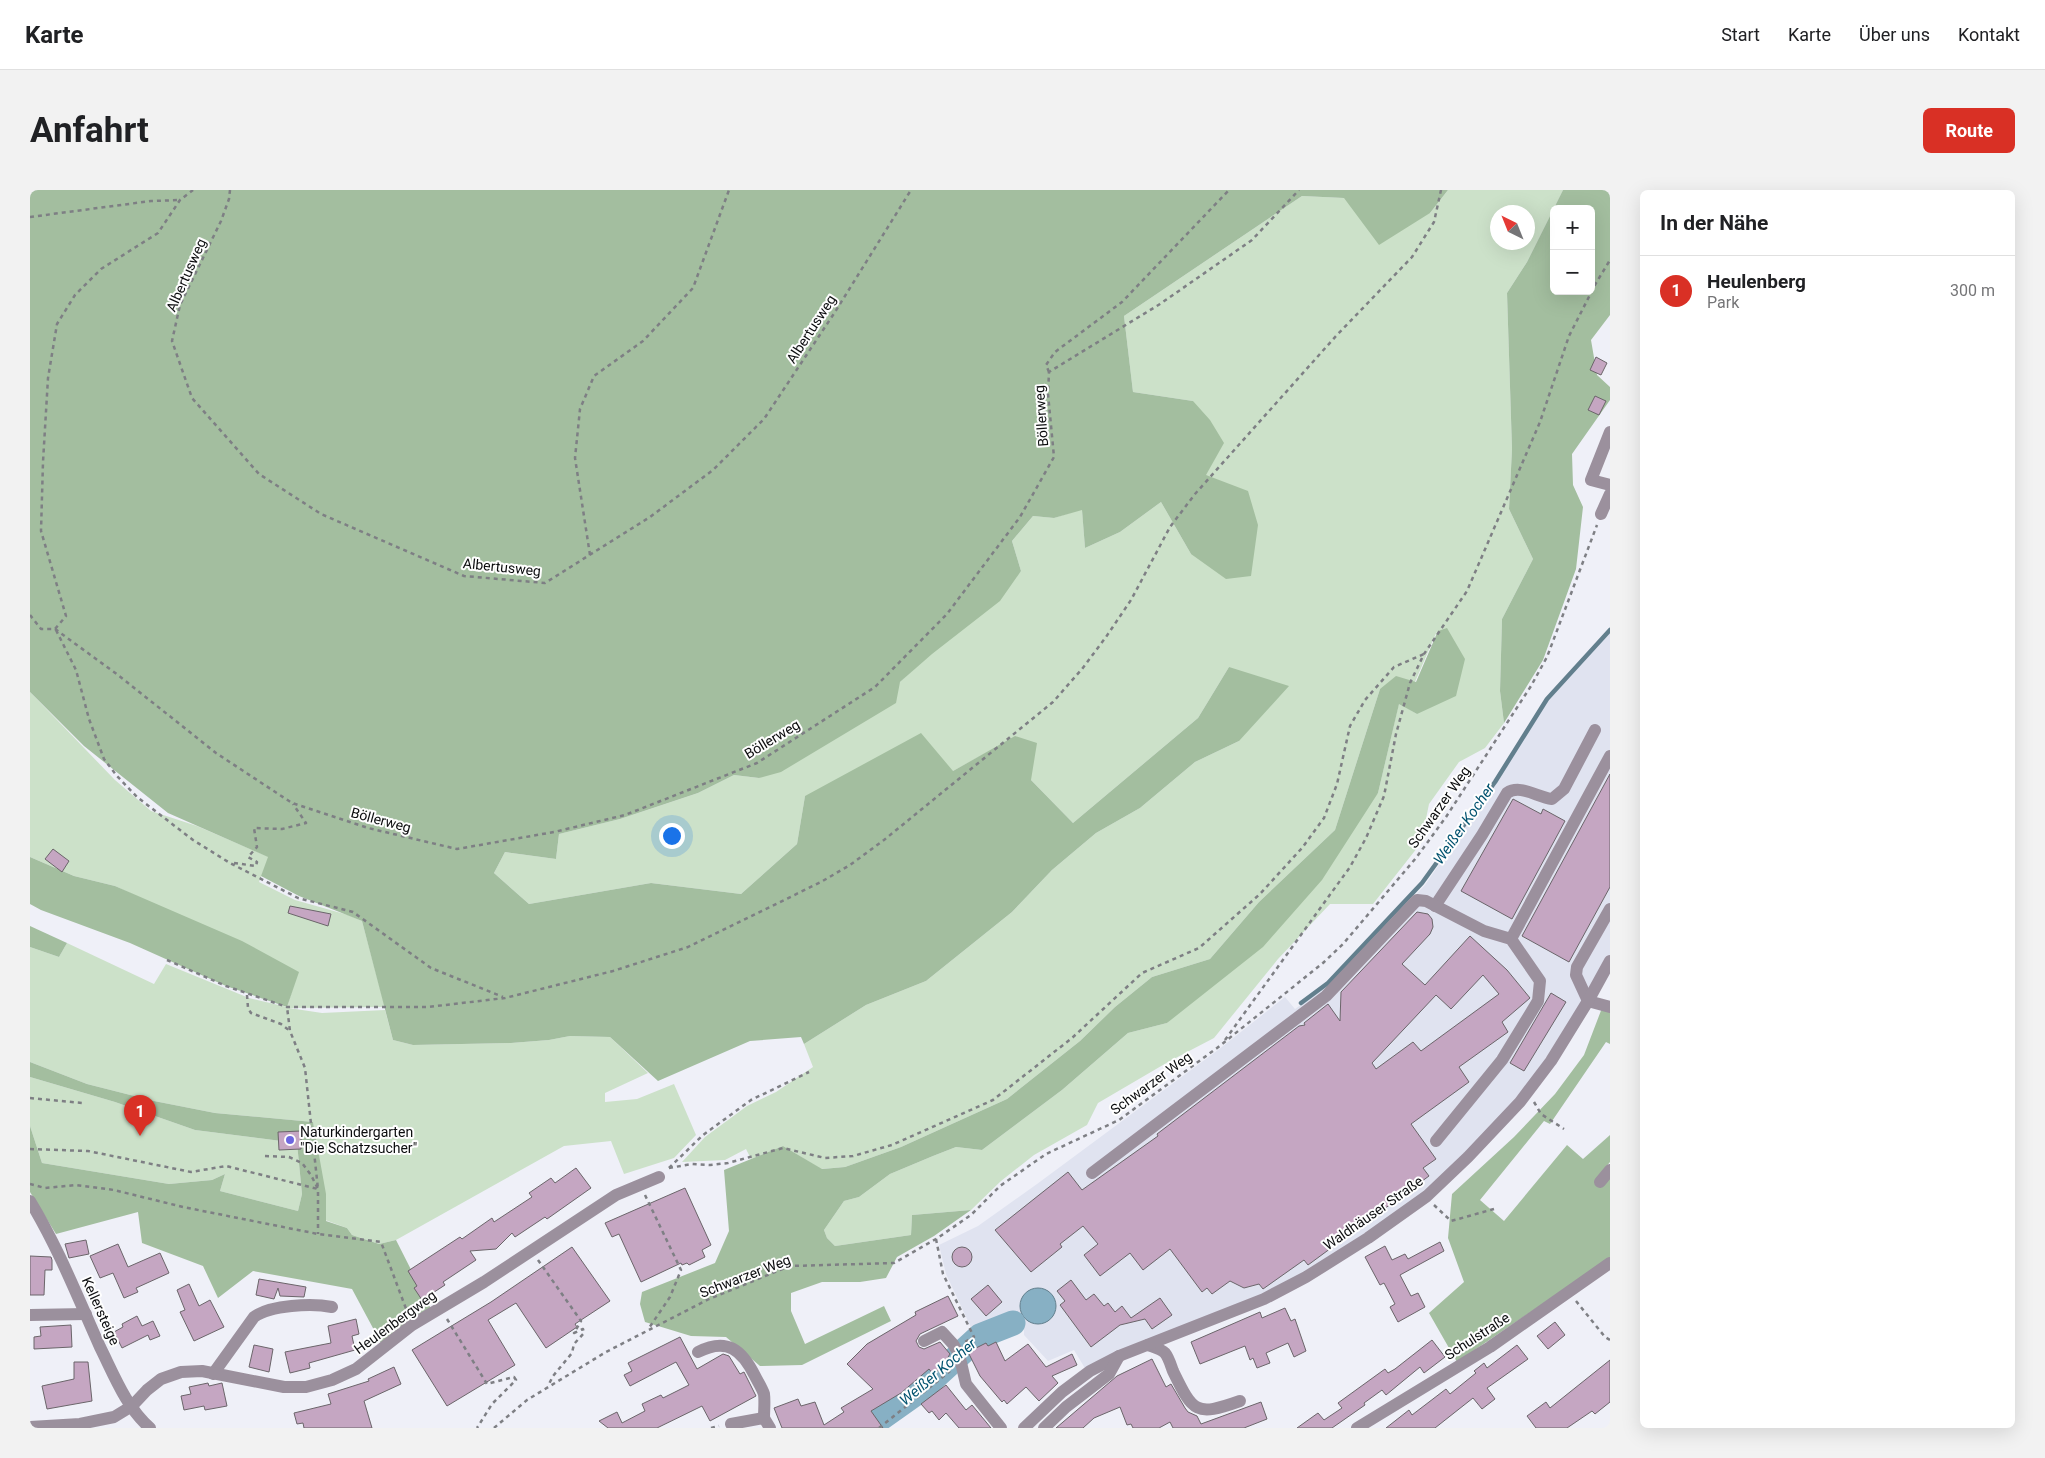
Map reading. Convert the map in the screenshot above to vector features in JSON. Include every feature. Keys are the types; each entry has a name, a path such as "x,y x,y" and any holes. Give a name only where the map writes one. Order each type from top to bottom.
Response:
{"street":[{"path":"1610,432 1591,480 1610,486"},
{"path":"1601,514 1610,494"},
{"path":"1435,906 1482,836 1507,793 1512,789 1523,790 1552,799 1558,795 1564,789 1596,730"},
{"path":"1511,940 1610,756"},
{"path":"1092,1173 1326,996 1417,900 1426,901 1484,932 1511,940 1540,981 1538,1001 1502,1060 1436,1141"},
{"path":"1610,909 1577,967 1576,975 1588,1002 1610,1007"},
{"name":"Waldhäuser Straße","path":"1024,1428 1062,1392 1083,1376 1119,1356 1264,1299 1306,1277 1368,1238 1427,1196 1468,1157 1520,1102 1551,1061 1588,1002 1610,961"},
{"name":"Heulenbergweg","path":"30,1427 80,1424 114,1418 132,1406 161,1379 181,1372 202,1372 284,1387 306,1387 323,1382 356,1368 412,1325 484,1282 616,1195 658,1177"},
{"name":"Kellersteige","path":"30,1201 57,1248 121,1390 142,1421 150,1428"},
{"name":"Schulstraße","path":"1357,1428 1490,1347 1610,1263"},
{"path":"213,1374 254,1317 261,1312 270,1309 306,1306 332,1307"},
{"path":"30,1315 86,1314"},
{"path":"924,1341 942,1332 954,1344 966,1384 1001,1428"},
{"path":"698,1352 717,1345 729,1347 740,1354 749,1364 764,1394 767,1423 731,1424"},
{"path":"1148,1345 1164,1352 1188,1400 1196,1407 1205,1410 1216,1410 1240,1401"},
{"path":"1048,1427 1066,1407 1109,1374 1119,1356"}],"path":[{"path":"193,190 180,200 158,233 101,269 76,294 57,324 48,378 43,462 42,531 66,616 55,628 76,670 89,719 104,759 116,776 137,797 193,840 230,863 298,898 353,912 431,968 505,998"},
{"name":"Albertusweg","path":"230,190 221,220 180,305 172,340 192,398 259,474 321,514 464,576 545,583 650,517 713,470 764,419 835,312 911,190"},
{"path":"590,554 574,458 580,409 594,376 643,342 693,288 728,190"},
{"path":"1048,372 1046,365 1055,352 1122,302 1229,190"},
{"name":"Böllerweg","path":"30,615 42,629 55,628 118,675 216,753 292,803 368,828 457,849 554,832 625,816 757,762 875,687 947,614 1020,517 1054,457 1048,394 1048,372 1160,304 1252,240 1299,190"},
{"path":"166,960 247,994 287,1007 428,1007 505,998 613,971 688,947 822,882 850,865 884,840 1053,702 1082,669 1106,637 1130,600 1170,527 1195,494 1336,336 1412,257 1434,222 1441,190"},
{"path":"30,217 151,201 180,200"},
{"path":"1224,1043 1260,989 1298,941 1350,867 1366,838 1384,796 1396,734 1410,683 1424,654 1468,591 1540,422 1569,336 1610,260"},
{"name":"Schwarzer Weg","path":"494,1428 527,1400 606,1352 709,1299 790,1266 894,1263 936,1239 971,1215 1000,1186 1046,1154 1119,1120 1224,1043 1323,963 1343,944 1416,858 1446,817 1532,686 1547,657 1601,514"},
{"path":"669,1168 692,1164 710,1165 728,1162 783,1148 824,1158 853,1156 892,1145 993,1100 1072,1038 1142,973 1199,948 1260,894 1302,848 1324,818 1337,784 1350,726 1365,700 1394,667 1424,654"},
{"path":"230,863 256,866 257,862 248,857 257,847 254,828 282,830 306,823 292,803"},
{"path":"247,994 250,1013 276,1022 290,1031"},
{"path":"287,1007 290,1031 305,1068 318,1189 318,1234"},
{"path":"658,1177 703,1135 751,1100 808,1072"},
{"path":"30,1098 82,1103"},
{"path":"1532,1100 1541,1114 1564,1129"},
{"path":"30,1149 88,1150 191,1172 226,1166 318,1189"},
{"path":"265,1156 289,1157 302,1163 318,1189"},
{"path":"30,1184 45,1188 76,1185 114,1190 183,1207 318,1234 381,1242 412,1325"},
{"path":"649,1204 681,1270 670,1297 649,1330"},
{"path":"1440,1211 1451,1221 1494,1209"},
{"path":"879,1428 959,1359 965,1342 974,1337 942,1274 936,1239"},
{"path":"531,1251 581,1322 574,1332 584,1329 584,1332 574,1344 572,1353 553,1376 547,1388"},
{"path":"1569,1292 1605,1338 1610,1340"},
{"path":"440,1307 487,1384 514,1377 516,1380 492,1404 477,1428"}],"shaded area":[{"path":"1610,632 1610,956 1519,1101 1420,1197 1365,1236 1262,1297 1086,1370 1074,1350 1048,1361 1024,1335 1024,1328 1014,1320 975,1336 946,1274 939,1245 978,1226 1037,1184 1218,1050 1285,997 1295,1009 1329,985 1425,885 1494,784 1548,700"}],"green space":[{"path":"30,190 1448,190 1430,213 1379,245 1344,198 1302,196 1124,316 1133,392 1193,401 1210,420 1224,443 1206,475 1248,491 1258,525 1251,576 1226,579 1191,554 1161,502 1120,532 1085,548 1082,510 1054,518 1033,516 1012,541 1021,571 1000,601 932,654 900,682 896,703 781,772 759,778 734,775 698,793 620,819 559,834 556,859 505,852 494,873 529,904 651,883 741,894 797,844 805,796 921,733 953,771 1015,736 1037,743 1031,780 1073,823 1198,718 1229,667 1289,686 1239,741 1195,762 1140,808 1096,833 1052,870 1012,912 926,981 866,1005 804,1044 801,1037 750,1041 658,1081 610,1037 570,1036 511,1043 413,1045 393,1040 362,921 299,896 261,876 268,857 168,813 84,746 30,692"},
{"path":"1448,190 1563,190 1556,205 1550,205 1550,216 1535,246 1535,205 1490,205 1490,250 1533,250 1507,293 1512,449 1509,509 1533,559 1502,619 1500,691 1504,723 1485,748 1459,762 1429,804 1421,843 1373,904 1330,904 1278,959 1214,1038 1168,1062 1098,1103 1087,1125 1034,1155 1001,1181 971,1210 912,1215 911,1235 835,1246 827,1238 824,1230 844,1201 859,1197 890,1174 956,1147 982,1150 1062,1090 1128,1033 1167,1023 1378,793 1399,703 1417,714 1437,631 1415,682 1380,689 1335,830 1259,902 1210,959 1152,977 1115,1007 1080,1041 1007,1099 901,1147 845,1167 821,1169 783,1146 751,1159 746,1149 725,1160 682,1162 705,1137 747,1106 776,1092 813,1067 804,1044 866,1005 926,981 1012,912 1052,870 1096,833 1140,808 1195,762 1239,741 1229,667 1198,718 1073,823 1031,780 1015,737 953,771 805,796 797,844 741,894 651,883 529,904 494,873 505,852 556,859 559,834 620,819 698,793 734,775 759,778 900,682 1021,571 1012,541 1033,516 1054,518 1082,509 1085,548 1120,532 1161,502 1191,554 1206,475 1193,401 1133,392 1124,316 1302,196 1344,198 1430,213"},
{"path":"1563,190 1610,190 1610,315 1591,340 1597,375 1610,387 1610,400 1572,454 1573,485 1583,507 1576,569 1543,660 1504,723 1500,691 1502,619 1533,559 1509,509 1512,449 1507,293 1533,250 1535,250 1535,246 1550,216 1550,295 1595,295 1595,205 1556,205"},
{"path":"1447,628 1465,659 1456,696 1417,714 1399,704 1378,793 1322,880 1263,947 1167,1023 1128,1033 1062,1090 982,1150 956,1147 890,1174 859,1197 844,1201 824,1230 827,1238 835,1246 911,1235 912,1215 971,1210 934,1236 897,1257 886,1278 860,1282 822,1282 791,1293 791,1311 805,1344 884,1306 891,1321 802,1365 760,1366 726,1337 691,1336 645,1322 640,1304 642,1292 715,1263 729,1231 724,1170 783,1146 822,1169 845,1167 901,1147 1007,1099 1080,1041 1115,1007 1152,977 1210,959 1259,902 1335,830 1380,689 1396,676 1416,682 1438,631"},
{"path":"30,692 115,780 151,811 197,826 269,857 259,882 295,900 348,915 362,921 385,1007 289,1008 322,1013 385,1010 393,1040 413,1045 511,1043 570,1036 610,1037 648,1073 605,1093 605,1102 637,1099 674,1084 696,1135 674,1158 624,1174 611,1141 564,1146 396,1240 379,1244 352,1235 347,1228 325,1220 313,1122 215,1113 154,1101 87,1084 30,1062 30,947 59,957 67,943 154,984 166,964 249,998 287,1007 298,972 115,886 74,876 30,857"},
{"path":"30,857 74,876 115,886 242,941 299,972 287,1007 226,986 130,943 41,910 30,904"},
{"path":"30,926 67,943 59,957 30,947"},
{"path":"1602,1008 1610,1010 1610,1044 1606,1042 1550,1124 1544,1121 1480,1200 1504,1221 1567,1145 1583,1159 1610,1135 1610,1162 1602,1172 1610,1179 1610,1258 1457,1362 1429,1313 1464,1282 1448,1238 1452,1194 1514,1137 1555,1094 1584,1055"},
{"path":"30,1062 87,1084 154,1101 215,1113 313,1122 326,1194 326,1221 347,1228 352,1235 379,1244 396,1240 431,1309 381,1343 352,1289 253,1271 218,1298 203,1266 142,1243 138,1212 56,1234 30,1192 30,1126 42,1163 169,1184 212,1180 225,1174 220,1191 298,1211 302,1194 297,1143 195,1130 115,1102 30,1077"},
{"path":"30,1077 115,1102 195,1130 297,1143 302,1194 298,1211 220,1191 225,1174 212,1180 169,1184 42,1163 30,1126"}],"water":[{"path":"1038,1288 1045,1289 1051,1293 1055,1299 1055,1313 1051,1319 1045,1323 1038,1324 1031,1323 1025,1319 1021,1313 1020,1306 1021,1299 1025,1293 1031,1289"}],"building":[{"path":"1596,357 1607,363 1601,375 1590,370"},
{"path":"1595,396 1606,401 1599,415 1588,410"},
{"path":"1610,774 1610,887 1569,962 1522,936"},
{"path":"1513,799 1541,814 1543,809 1565,821 1512,919 1461,891"},
{"path":"53,849 69,861 62,872 45,859"},
{"path":"290,906 331,914 328,926 288,913"},
{"path":"1417,912 1428,914 1432,919 1433,927 1430,934 1402,964 1425,985 1470,936 1507,970 1530,998 1502,1022 1508,1032 1459,1067 1469,1082 1411,1124 1436,1159 1423,1168 1429,1176 1308,1265 1304,1260 1263,1289 1259,1284 1244,1288 1230,1281 1212,1294 1207,1288 1202,1292 1170,1249 1143,1270 1130,1253 1100,1276 1084,1255 1098,1244 1083,1226 1060,1244 1062,1247 1031,1272 995,1230 1068,1172 1082,1190 1158,1136 1157,1134 1299,1026 1305,1025 1304,1023 1328,1004 1340,1021 1341,992","holes":["1483,975 1499,994 1421,1051 1413,1042 1376,1069 1372,1063 1436,995 1451,1009"]},
{"path":"1551,993 1566,1002 1524,1071 1510,1063"},
{"name":"Naturkindergarten \"Die Schatzsucher\"","path":"301,1131 301,1149 279,1150 278,1132"},
{"path":"576,1168 591,1188 547,1219 545,1217 515,1237 512,1233 496,1249 470,1251 476,1260 443,1282 445,1285 422,1300 414,1288 417,1286 408,1271 460,1237 462,1239 492,1218 494,1222 532,1197 529,1193 551,1178 555,1183"},
{"path":"685,1188 711,1245 702,1250 705,1257 689,1265 687,1263 682,1265 681,1263 641,1282 619,1234 612,1237 605,1223"},
{"path":"86,1240 89,1254 69,1258 65,1244"},
{"path":"1440,1242 1444,1251 1400,1275 1411,1296 1418,1293 1425,1307 1398,1322 1390,1307 1395,1304 1384,1283 1380,1285 1365,1257 1385,1246 1392,1260 1405,1254 1408,1259"},
{"path":"118,1244 128,1267 160,1253 169,1273 136,1288 138,1292 124,1298 113,1273 100,1278 90,1256"},
{"path":"572,1247 610,1301 575,1324 577,1327 546,1348 516,1303 488,1320 515,1365 447,1406 412,1350 491,1302"},
{"path":"962,1247 969,1250 972,1257 969,1264 962,1267 955,1264 952,1257 955,1250"},
{"path":"30,1256 51,1257 52,1270 45,1270 44,1295 30,1295"},
{"path":"259,1279 306,1287 304,1297 280,1296 278,1288 274,1299 256,1295"},
{"path":"1071,1280 1086,1300 1094,1294 1104,1306 1108,1303 1115,1312 1122,1306 1131,1318 1160,1298 1172,1315 1152,1329 1145,1319 1120,1325 1091,1347 1060,1305 1065,1301 1057,1291"},
{"path":"189,1284 199,1306 210,1300 224,1327 194,1341 180,1312 185,1310 177,1290"},
{"path":"988,1285 1002,1302 986,1316 971,1299"},
{"path":"948,1296 958,1316 920,1334 916,1341 919,1347 924,1349 940,1342 950,1354 945,1362 947,1365 933,1374 929,1369 901,1393 871,1411 883,1428 782,1428 774,1408 798,1399 801,1406 815,1402 824,1425 844,1412 841,1408 873,1389 847,1364 867,1344 916,1315 915,1312"},
{"path":"1285,1308 1291,1321 1295,1319 1306,1351 1294,1357 1288,1343 1266,1353 1270,1363 1257,1368 1253,1358 1250,1360 1245,1346 1200,1364 1191,1342 1260,1312 1262,1318"},
{"path":"137,1316 142,1326 153,1321 160,1336 150,1340 148,1335 122,1348 114,1332 123,1327 122,1324"},
{"path":"356,1319 359,1334 352,1336 355,1350 309,1363 310,1368 290,1373 285,1352 331,1343 328,1326"},
{"path":"1555,1322 1565,1335 1548,1349 1537,1336"},
{"path":"71,1325 72,1347 34,1349 34,1337 41,1336 40,1327"},
{"path":"680,1337 697,1369 723,1354 729,1356 740,1374 744,1372 756,1396 710,1421 702,1406 657,1428 608,1428 599,1421 617,1412 622,1423 645,1411 642,1404 661,1395 663,1398 689,1385 676,1362 630,1386 624,1375 632,1371 628,1363"},
{"path":"1432,1340 1445,1357 1424,1373 1420,1367 1386,1395 1382,1390 1364,1403 1365,1405 1332,1428 1297,1428 1318,1413 1324,1420 1342,1408 1338,1403 1385,1369 1388,1373 1395,1369"},
{"path":"996,1342 1005,1361 1028,1344 1046,1367 1072,1354 1077,1365 1052,1376 1058,1383 1039,1401 1026,1387 1007,1404 1004,1400 1002,1402 980,1376 968,1352 986,1343 988,1346"},
{"path":"254,1345 273,1349 269,1372 249,1367"},
{"path":"1517,1345 1528,1359 1487,1388 1495,1399 1482,1409 1473,1398 1435,1428 1386,1428 1409,1410 1412,1415 1446,1389 1450,1394 1476,1373 1474,1371 1484,1363 1487,1368"},
{"path":"1152,1359 1166,1387 1171,1384 1188,1412 1197,1416 1201,1424 1261,1402 1267,1419 1244,1428 1173,1428 1170,1422 1159,1428 1133,1428 1131,1424 1127,1425 1120,1407 1094,1418 1083,1428 1056,1428 1117,1376"},
{"path":"1610,1360 1610,1402 1595,1414 1592,1411 1567,1428 1536,1428 1527,1416 1546,1402 1550,1408"},
{"path":"74,1362 88,1362 92,1401 47,1409 42,1386 74,1379"},
{"path":"394,1367 401,1384 364,1401 372,1428 304,1428 303,1423 297,1424 294,1413 331,1404 328,1394 369,1381 368,1379"},
{"path":"208,1383 209,1386 222,1383 227,1406 205,1410 204,1406 184,1410 181,1396 191,1394 189,1387"},
{"path":"946,1385 966,1410 972,1405 991,1428 959,1428 946,1413 939,1420 932,1411 929,1413 921,1404"}],"waterway":[{"name":"Weißer Kocher","path":"1301,1003 1328,983 1422,883 1495,782 1547,699 1610,630"},
{"name":"Weißer Kocher","path":"867,1428 922,1389 980,1336 1013,1323"}],"place":[{"name":"Heulenberg","path":"140,1136"},
{"name":"Naturkindergarten \"Die Schatzsucher\"","path":"290,1140"}]}
